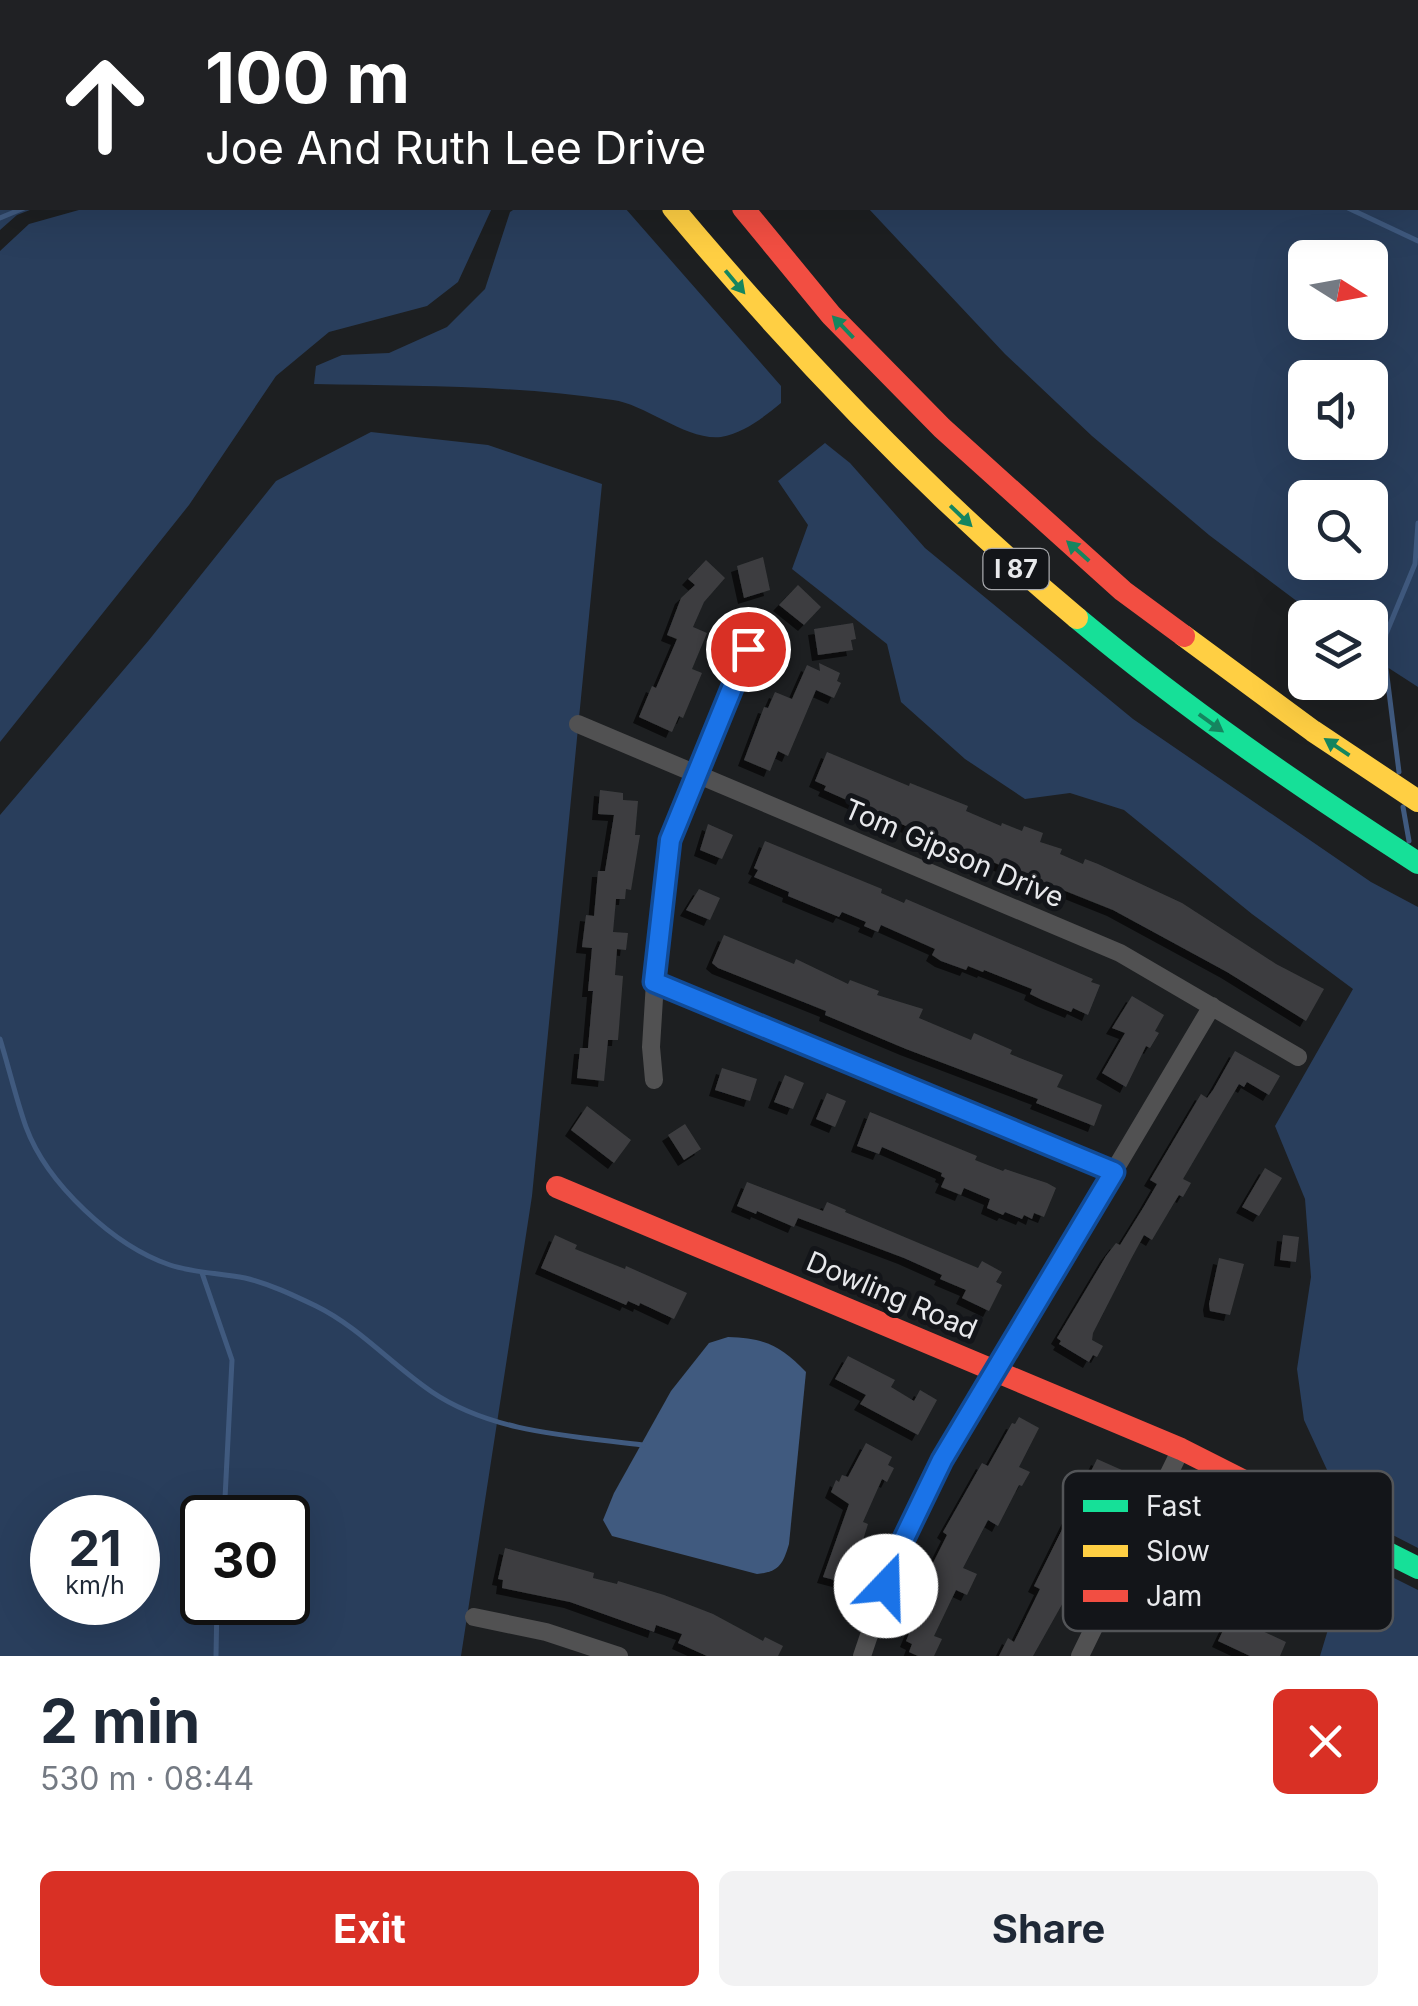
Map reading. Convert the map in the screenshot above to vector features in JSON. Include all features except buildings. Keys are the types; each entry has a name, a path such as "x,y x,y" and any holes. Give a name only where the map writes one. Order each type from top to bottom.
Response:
{"main road":[{"name":"I 87","path":"675,210 798,356 1018,571 1137,670 1334,811 1418,863"},
{"name":"I 87","path":"744,210 831,315 942,428 1122,591 1313,731 1418,801"},
{"name":"Dowling Road","path":"557,1187 998,1371 1224,1471"},
{"name":"Dowling Road","path":"1393,1556 1418,1568"}],"street":[{"path":"654,1080 654,982 670,840 748,649"},
{"name":"Tom Gipson Drive","path":"578,724 1120,954 1298,1056"},
{"path":"654,982 1114,1172"},
{"path":"862,1656 896,1555 942,1460 1212,1006"},
{"path":"1169,1471 1180,1449"},
{"path":"474,1617 546,1632 620,1656"},
{"path":"1080,1656 1092,1631"}],"shaded area":[{"path":"0,210 30,210 17,215 0,230"},
{"path":"79,210 491,210 458,282 427,306 329,332 276,376 189,505 0,742 0,251 29,224"},
{"path":"627,210 781,386 781,403 738,432 708,437 625,403 576,395 314,384 316,366 342,355 389,353 447,327 485,289 510,212"},
{"path":"870,210 1418,210 1418,687 1388,668 1388,600 1295,600 1209,535 1092,436 1005,354"},
{"path":"371,432 488,445 602,484 532,1196 461,1656 0,1656 0,815 149,640 276,481"},
{"path":"825,443 850,463 925,548 1133,719 1371,882 1418,907 1418,1548 1393,1535 1393,1471 1328,1471 1304,1420 1297,1369 1311,1277 1305,1199 1275,1126 1353,989 1252,914 1124,810 1070,793 1025,799 965,759 901,702 887,644 792,569 808,525 778,481"},
{"path":"728,1337 772,1345 806,1372 789,1544 779,1566 757,1574 612,1536 603,1520 671,1391 709,1343"},
{"path":"1393,1578 1418,1590 1418,1656 1320,1656 1328,1631 1393,1631"}],"waterway":[{"path":"0,218 19,210"},
{"path":"1352,210 1418,241"},
{"path":"1399,772 1384,652 1386,634 1415,564 1418,523"},
{"path":"1403,807 1409,841"},
{"path":"0,1039 26,1127 49,1170 85,1210 127,1243 170,1265 254,1280 316,1306 347,1324 432,1392 481,1416 561,1435 643,1445"},
{"path":"202,1273 232,1360 225,1495"},
{"path":"216,1656 217,1625"}],"traffic: fast":[{"path":"1077,618 1244,746 1418,863"},
{"path":"1393,1556 1418,1568"}],"traffic: slow":[{"path":"675,210 866,422 969,522 1077,618"},
{"path":"1184,636 1313,731 1418,801"}],"traffic: jam":[{"path":"745,210 831,315 942,428 1123,591 1184,636"},
{"path":"557,1187 1181,1449 1225,1471"}],"route":[{"path":"748,649 670,840 654,982 1114,1172 942,1460 896,1555 886,1586"}]}
